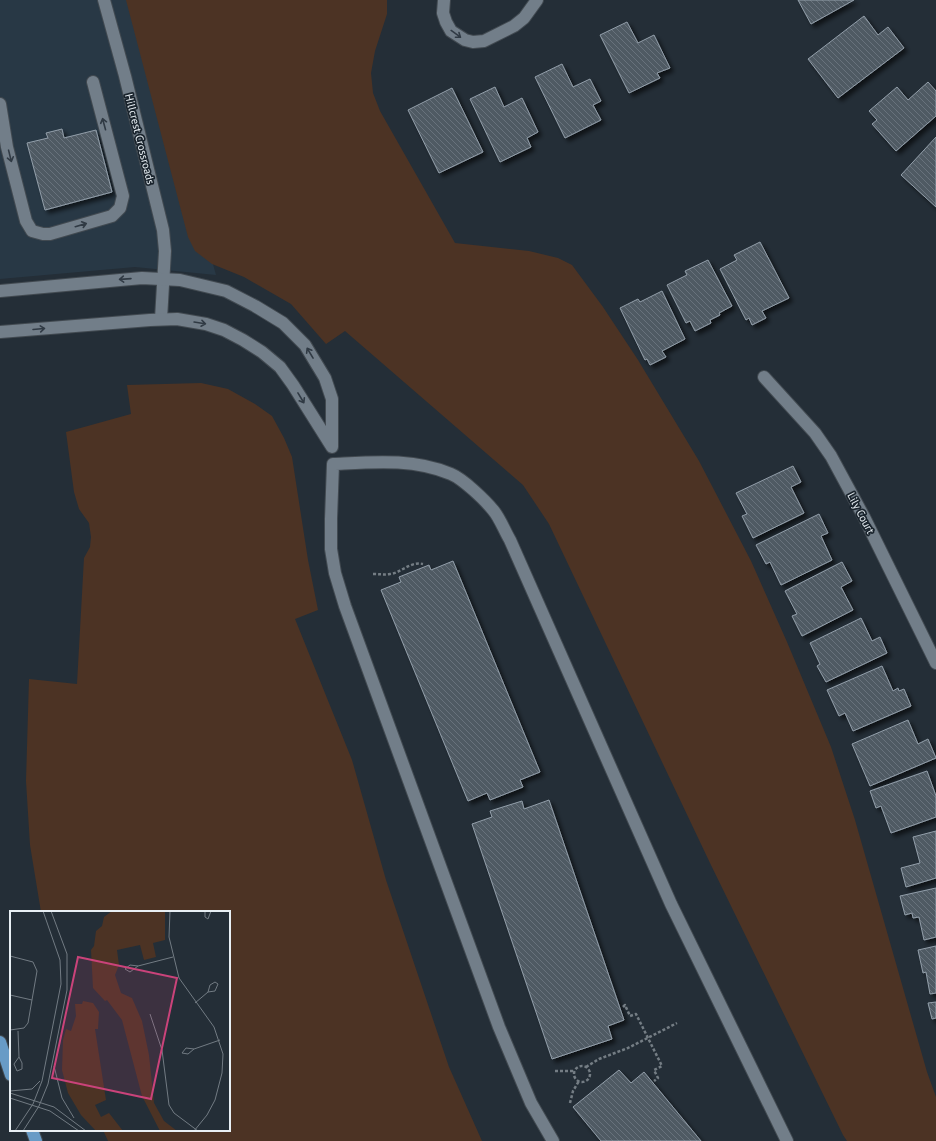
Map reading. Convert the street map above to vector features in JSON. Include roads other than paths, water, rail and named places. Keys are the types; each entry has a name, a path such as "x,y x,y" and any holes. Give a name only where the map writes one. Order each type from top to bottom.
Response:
{"main road":[{"path":"0,1042 10,1072"},
{"path":"32,1131 36,1141"}],"street":[{"name":"Hillcrest Crossroads","path":"104,0 127,83 163,230 165,251 161,319"},
{"path":"444,0 443,13 451,31 465,40 473,42 484,41 514,26 524,18 536,0"},
{"path":"0,104 7,147 26,221 32,231 50,234 112,216 120,208 123,196 93,82"},
{"path":"0,291 142,278 180,280 226,291 255,306 283,323 305,345 325,378 332,399 333,464 331,549 335,574 345,606 499,1027 531,1103 553,1141"},
{"path":"0,332 161,319 177,319 206,324 230,333 243,340 262,352 280,367 332,447"},
{"name":"Lily Court","path":"764,377 815,433 831,456 864,517 936,663"},
{"path":"333,464 406,462 453,474 476,492 494,510 510,540 670,904 787,1141"}]}
